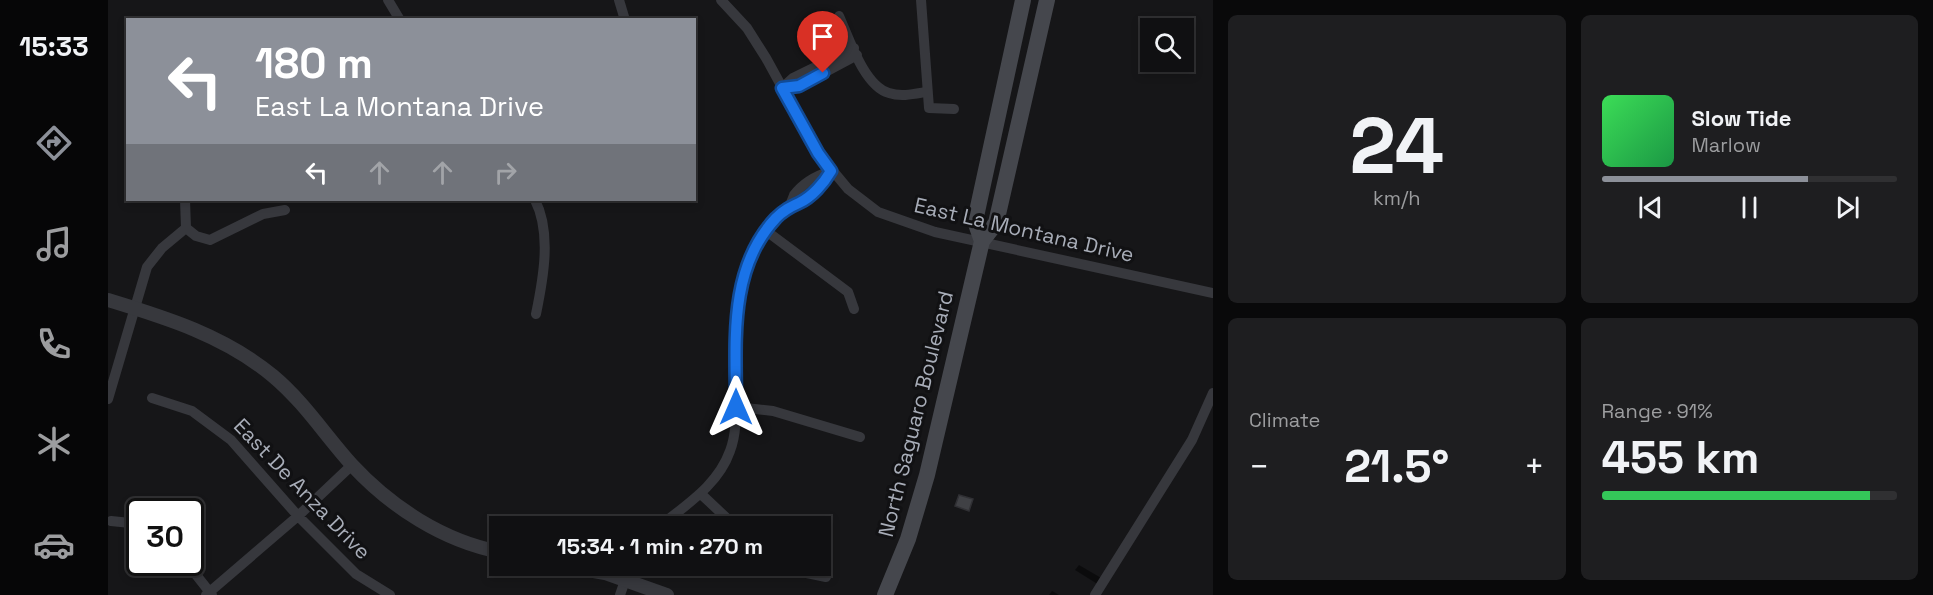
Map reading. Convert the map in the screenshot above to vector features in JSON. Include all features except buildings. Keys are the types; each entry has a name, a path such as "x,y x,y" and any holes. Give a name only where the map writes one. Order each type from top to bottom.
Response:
{"main road":[{"name":"North Saguaro Boulevard","path":"982,242 975,222 1023,0"},
{"name":"North Saguaro Boulevard","path":"885,595 908,539 927,475 982,242 996,223 1047,0"}],"street":[{"path":"388,0 398,18"},
{"path":"619,0 624,18"},
{"name":"East La Montana Drive","path":"721,0 747,28 818,153 831,171 848,189 878,212 927,230 1213,293"},
{"path":"921,0 928,108 954,109"},
{"path":"838,16 855,51 876,85 886,93 897,95 926,92"},
{"path":"782,88 799,86 855,51"},
{"path":"673,516 701,494 718,474 731,450 736,407 737,319 741,286 752,253 765,230 791,205 795,195 816,176 831,171"},
{"path":"185,201 186,228 196,236 210,240 263,214 285,210"},
{"path":"535,201 543,232 544,261 536,314"},
{"path":"108,399 147,267 162,248 186,228"},
{"path":"765,230 848,292 854,309"},
{"path":"108,300 198,330 256,363 302,404 352,465 405,512 453,537 489,548"},
{"path":"1095,595 1192,440 1213,393"},
{"name":"East De Anza Drive","path":"152,398 192,411 212,424 253,462 298,516 356,574 390,595"},
{"path":"736,407 773,411 860,437"},
{"path":"196,576 210,594 352,465"},
{"path":"701,494 724,516"},
{"path":"111,521 126,523"},
{"path":"611,576 667,595"},
{"path":"620,595 625,576"},
{"path":"821,576 826,577"}],"route":[{"path":"736,407 737,319 743,276 752,253 765,230 777,216 791,205 799,203 824,183 831,171 818,153 782,88 799,86 823,73"}]}
